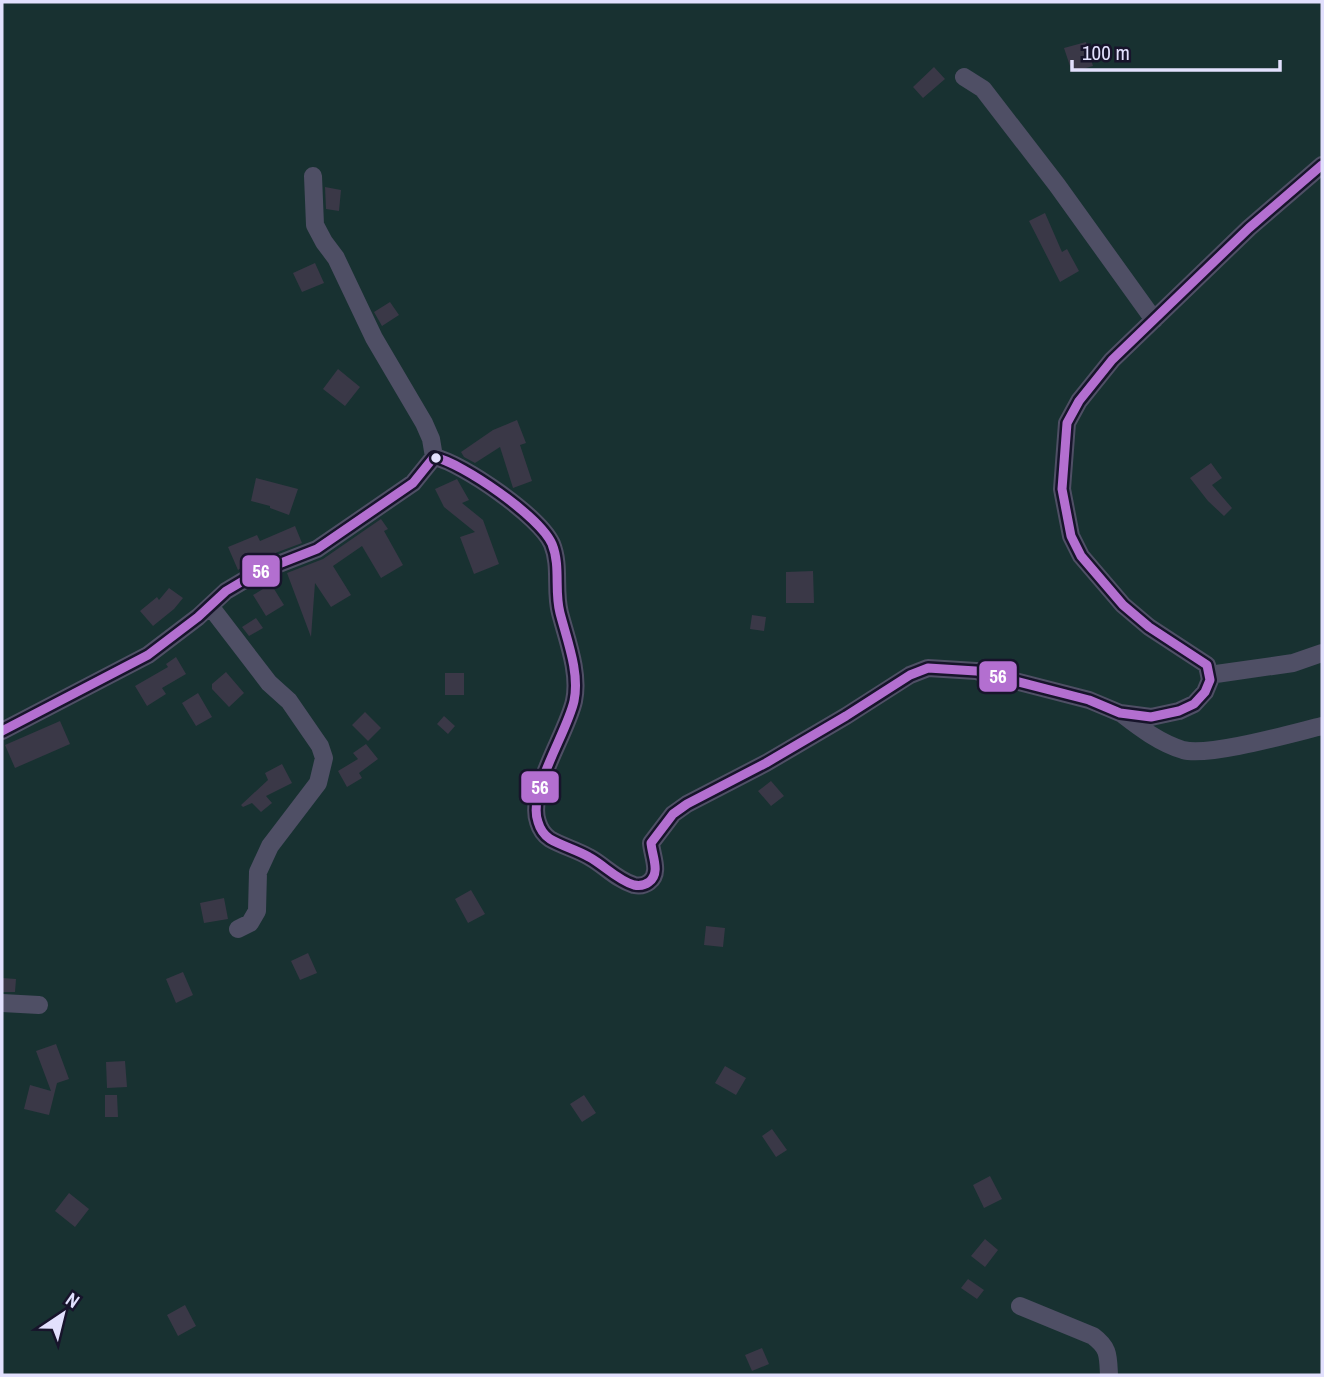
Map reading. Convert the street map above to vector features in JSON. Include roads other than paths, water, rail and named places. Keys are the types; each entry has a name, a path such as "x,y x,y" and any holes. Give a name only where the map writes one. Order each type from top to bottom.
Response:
{"street":[{"path":"964,77 983,89 1057,185 1154,320"},
{"path":"434,457 443,459 478,479 515,505 537,523 552,544 558,571 558,605 575,677 574,701 538,793 537,822 550,839 590,858 636,886 645,885 652,880 656,872 651,843 673,814 846,716 909,674 928,668 976,671 1089,701 1120,713 1151,718 1179,711 1194,704 1205,692 1209,675 1207,665 1123,605 1081,556 1071,536 1062,489 1066,423 1079,401 1112,360 1249,228 1322,165"},
{"path":"2,731 148,655 226,591 258,572 317,549 413,483 434,457 431,439 424,423 374,338 336,258 315,225 313,176"},
{"path":"210,606 269,683 289,701 320,746 324,758 318,783 270,846 258,872 257,911 250,923 238,929"},
{"path":"1209,675 1293,663 1322,653"},
{"path":"1120,713 1142,730 1185,750 1220,750 1322,726"},
{"path":"2,1003 39,1005"},
{"path":"1020,1306 1093,1336 1103,1343 1108,1354 1109,1375"}]}
